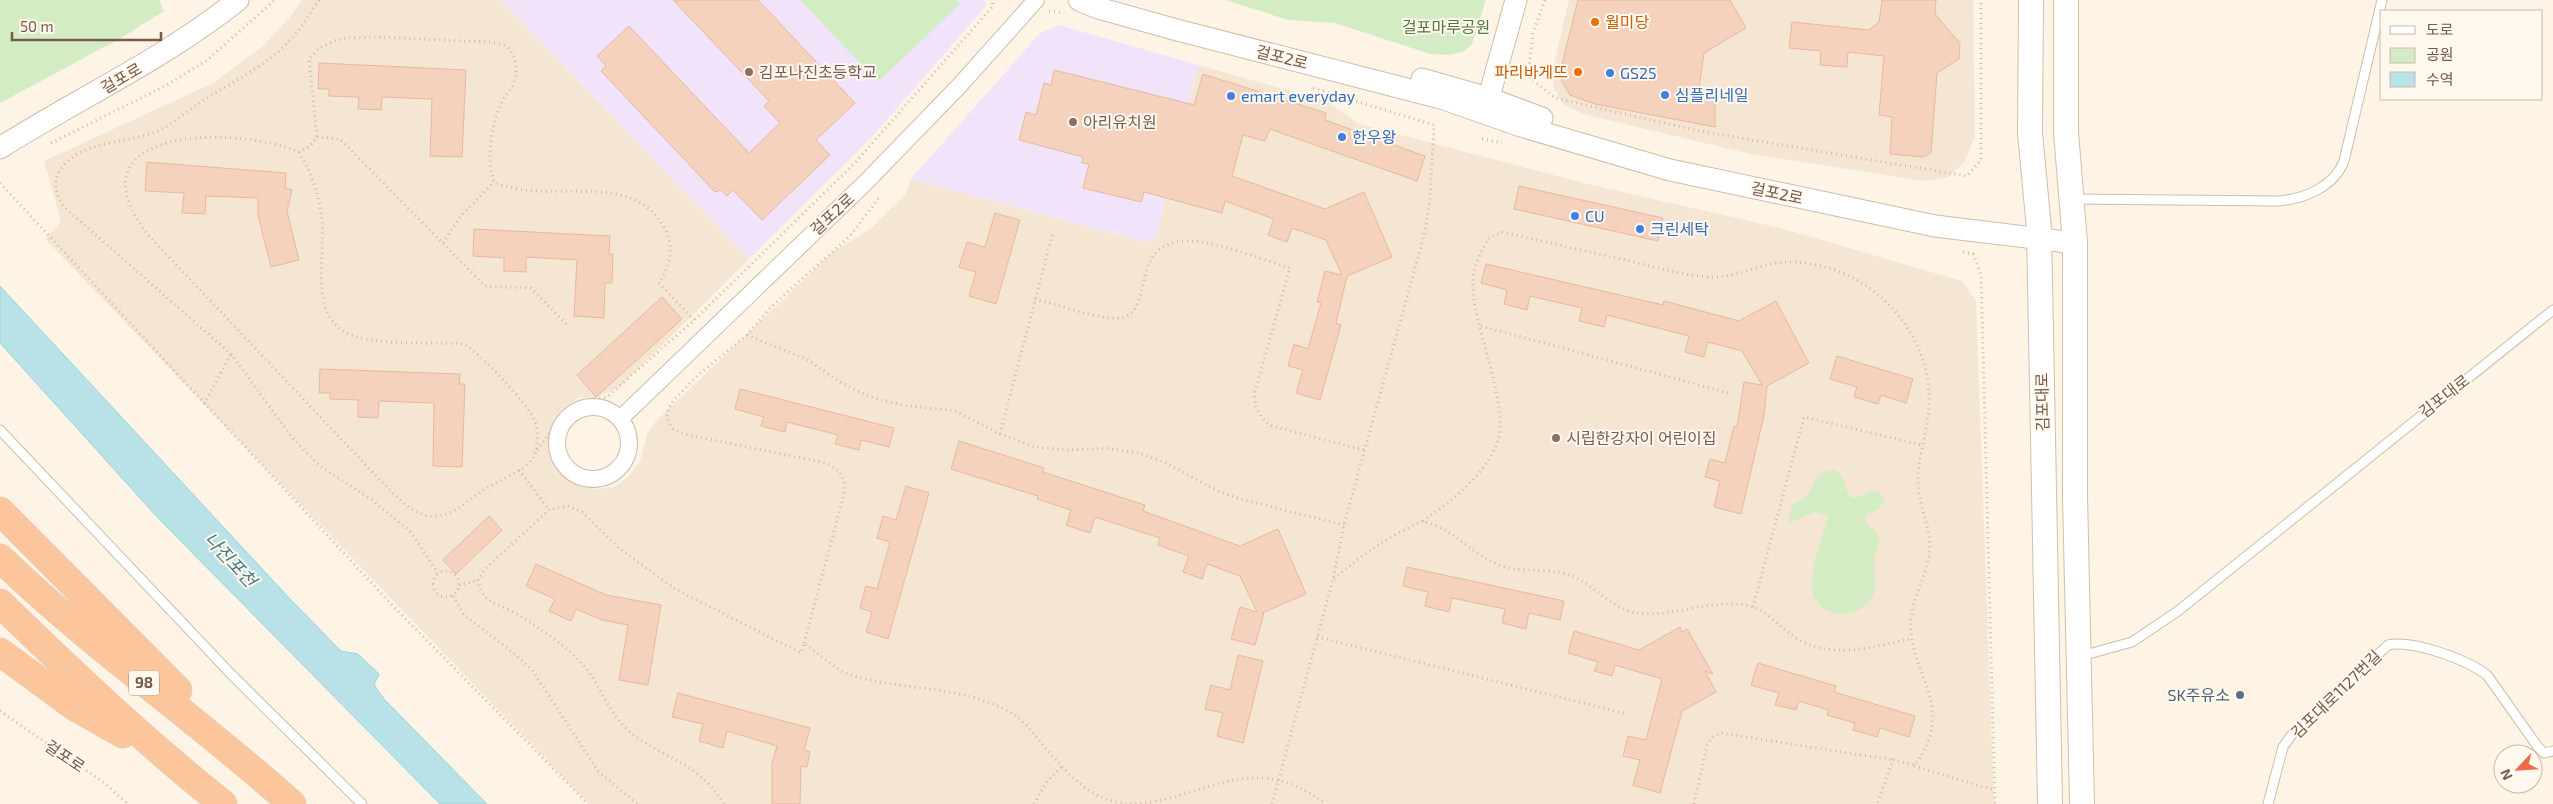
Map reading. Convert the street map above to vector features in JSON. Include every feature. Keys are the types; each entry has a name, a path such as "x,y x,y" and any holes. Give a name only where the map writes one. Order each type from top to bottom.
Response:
{"highway":[{"path":"0,511 259,774"},
{"name":"98","path":"0,558 125,667 259,774 292,804"},
{"name":"98","path":"0,603 61,663 166,759 223,804"},
{"path":"0,652 75,707 166,759"}],"main road":[{"name":"김포대로","path":"2031,0 2030,133 2039,233 2050,804"},
{"name":"김포대로","path":"2066,0 2066,132 2070,199 2075,238 2075,496 2082,804"}],"street":[{"name":"걸포로","path":"0,148 146,64 213,20 238,0"},
{"name":"걸포2로","path":"620,419 866,182 960,85 1036,0"},
{"name":"걸포2로","path":"1079,0 1098,8 1177,30 1442,98 1523,112 1678,161 1958,219 2075,238"},
{"name":"걸포2로","path":"1115,0 1272,44 1444,84 1486,106"},
{"path":"1486,106 1516,0"},
{"path":"590,408 611,413 620,419 626,430 629,442 627,454 617,470 601,478 588,479 576,475 566,468 560,457 557,445 559,432 571,415 590,408"}],"lane":[{"path":"2070,199 2278,202 2295,200 2331,181 2339,173 2344,161 2382,0"},
{"name":"김포대로","path":"2092,653 2132,642 2178,611 2553,310"},
{"path":"0,430 230,673 362,804"},
{"name":"김포대로1127번길","path":"2268,804 2283,746 2292,733 2388,645 2399,643 2459,659 2478,668 2487,675 2538,747 2544,753 2553,751"}],"path":[{"path":"50,144 165,86 206,61 275,0"},
{"path":"319,0 297,33 265,62 243,78 197,104 160,130 134,138 106,142 73,158 61,168 54,182 57,195 64,207 231,354 294,440 320,466 372,500 410,531 438,573"},
{"path":"534,453 567,410 582,401 607,397 694,320 854,164 993,6 992,0"},
{"path":"1545,0 1533,33 1528,76 1555,98 1699,131 1967,176 1981,160 1981,0"},
{"path":"299,152 310,146 317,136 309,59 318,48 336,40 377,37 489,42 506,46 515,57 516,69 513,85 500,104 496,118 490,160 491,174 494,182"},
{"path":"1272,804 1333,580 1344,526 1364,450 1424,232 1430,198 1434,125"},
{"path":"317,136 340,140 485,286 531,288 568,326"},
{"path":"195,137 263,141 299,152 309,169 316,189 322,228 320,287 325,309 334,323 347,333 363,339 464,344 475,350 529,411 536,422 538,433 534,453 532,459 519,470 451,512 438,517 414,511 378,478 149,236 134,216 127,199 124,185 129,169 149,149 169,141 195,137"},
{"path":"494,182 518,189 618,194 640,200 658,214 668,233 671,252 668,269 660,283 694,320"},
{"path":"443,243 460,216 494,182"},
{"path":"0,183 392,606 588,804"},
{"path":"1000,434 1052,232"},
{"path":"1333,580 1371,548 1395,533 1423,522 1449,502 1485,465 1497,444 1500,423 1474,300 1473,277 1488,239 1502,232 1676,272 1708,277 1724,276 1793,261 1819,264 1842,273 1869,288 1889,304 1916,341 1926,365 1929,394 1928,416 1918,476 1920,503 1928,530 1930,549 1909,624 1910,639 1928,689 1934,716 1932,734 1924,753 1915,765 1721,733 1713,737 1708,745 1694,804"},
{"path":"1035,299 1105,317 1121,318 1132,313 1137,304 1147,264 1156,252 1168,244 1185,241 1204,242 1290,268 1254,395 1260,418 1272,426 1364,450"},
{"path":"1973,254 1981,275 1995,804"},
{"path":"1481,326 1730,393"},
{"path":"747,335 808,360 843,384 870,397 902,405 955,411 1000,434 1035,447 1067,450 1105,448 1138,453 1164,462 1218,490 1240,499 1344,526"},
{"path":"204,404 231,354"},
{"path":"1753,607 1804,417 1922,444"},
{"path":"672,428 684,434 826,463 839,470 844,481 845,490 802,654 674,589 620,548 582,512 568,506 549,510 485,568 478,580 480,592 490,602 512,611 548,634 580,662 608,705 628,730 648,745 673,756 696,771 716,790 724,804"},
{"path":"519,470 549,510"},
{"path":"1423,522 1446,530 1487,559 1504,567 1559,571 1574,577 1612,604 1636,612 1659,613 1705,605 1733,603 1753,607 1794,637 1812,646 1834,650 1850,650 1910,639"},
{"path":"451,572 457,577 459,585 453,596 444,598 433,590 433,580 438,573 451,572"},
{"path":"459,585 478,580"},
{"path":"453,596 464,615 516,655 532,670 598,771 638,804"},
{"path":"1317,637 1628,714"},
{"path":"804,643 849,674 878,682 947,692 997,706 1017,717 1061,767 1094,794 1126,804 1170,800 1222,784 1254,780 1278,780 1313,794 1326,804"},
{"name":"걸포로","path":"0,711 104,782 128,804"},
{"path":"1893,760 1994,790"},
{"path":"1877,804 1893,760"},
{"path":"1034,804 1046,783 1061,767"}],"shaded area":[{"path":"302,0 501,0 749,259 620,387 593,399 580,397 558,414 551,427 548,441 552,460 562,475 581,487 597,489 614,487 628,477 640,462 647,434 656,421 834,251 870,229 905,195 911,179 1145,242 1156,237 1198,65 1326,101 1359,124 1588,184 1784,229 1962,281 1976,301 1994,804 589,804 45,239 61,222 44,161 213,83 262,47 290,17"},
{"name":"김포나진초등학교","path":"501,0 984,0 986,6 871,138 749,259"},
{"path":"1569,0 1973,0 1975,136 1965,161 1949,177 1924,181 1750,154 1583,114 1564,105 1553,87 1554,64"},
{"name":"아리유치원","path":"1059,25 1198,65 1156,237 1146,242 911,179 1040,33"}],"green space":[{"path":"0,0 159,0 164,11 121,38 0,103"},
{"path":"800,0 957,0 961,3 878,82"},
{"name":"걸포마루공원","path":"1226,0 1486,0 1472,44 1463,52 1449,55 1430,54 1335,23 1288,20"},
{"path":"1835,470 1842,476 1847,491 1852,498 1878,491 1885,500 1879,509 1867,514 1864,519 1877,534 1879,540 1874,559 1876,584 1874,593 1860,609 1840,614 1821,606 1815,598 1812,587 1815,560 1828,516 1816,512 1788,523 1792,505 1806,496 1819,475"}],"water":[{"name":"나진포천","path":"0,286 291,600 341,651 358,654 379,674 374,685 384,699 487,804 440,804 158,518 0,343"}],"building":[{"path":"673,0 758,0 855,103 816,140 830,155 762,220 733,190 727,196 721,190 715,192 601,71 606,66 597,56 629,26 749,153 780,123 764,106 769,101"},
{"path":"1578,0 1730,0 1746,28 1704,53 1698,95 1715,98 1715,127 1595,104 1570,95 1561,80 1561,68"},
{"path":"1882,0 1936,0 1935,14 1960,43 1959,59 1937,73 1931,153 1923,157 1890,154 1892,117 1879,115 1884,56 1848,52 1847,67 1820,65 1821,51 1789,48 1792,22 1869,30 1879,22"},
{"path":"319,63 466,70 462,157 430,156 432,99 382,97 381,110 358,109 359,97 329,96 329,89 318,89"},
{"path":"1054,70 1194,105 1203,74 1326,113 1325,120 1425,156 1417,181 1270,129 1265,141 1243,135 1232,176 1325,209 1364,192 1392,257 1347,276 1336,323 1341,325 1320,400 1296,393 1303,370 1288,366 1294,344 1308,349 1321,303 1317,302 1325,271 1342,275 1326,240 1292,228 1287,242 1268,235 1274,219 1225,201 1222,213 1144,192 1141,202 1083,188 1089,164 1082,163 1083,157 1019,140 1026,112 1036,115 1044,83 1051,85"},
{"path":"147,162 286,173 285,188 292,190 287,211 299,260 271,267 258,215 258,198 206,196 205,214 182,213 184,193 145,191"},
{"path":"1519,186 1663,218 1658,241 1514,209"},
{"path":"995,213 1020,220 996,304 969,296 976,272 959,267 967,242 985,247"},
{"path":"474,229 610,236 609,254 613,254 612,283 605,283 604,318 574,316 577,260 526,257 526,272 504,271 504,258 473,256"},
{"path":"1486,264 1663,305 1664,301 1739,321 1776,301 1809,363 1767,386 1764,415 1741,514 1714,507 1720,481 1705,477 1710,459 1725,463 1734,426 1737,427 1744,382 1762,385 1742,351 1708,342 1704,357 1685,352 1689,336 1607,315 1604,327 1579,321 1582,308 1530,296 1527,310 1504,304 1507,290 1481,283"},
{"path":"662,297 682,319 596,397 577,375"},
{"path":"1837,356 1913,379 1906,403 1881,395 1878,404 1854,397 1857,387 1830,379"},
{"path":"320,369 460,374 459,384 465,384 462,467 433,466 434,403 379,401 378,418 358,417 358,400 330,399 330,393 319,393"},
{"path":"740,389 894,428 889,447 861,440 859,450 835,444 838,435 787,422 785,432 761,426 764,417 735,409"},
{"path":"959,441 1044,468 1043,472 1145,505 1143,511 1240,546 1278,529 1306,594 1262,613 1264,613 1255,645 1231,639 1240,607 1257,612 1240,576 1207,564 1202,579 1183,572 1189,556 1158,545 1160,538 1095,517 1090,533 1066,525 1071,510 1037,499 1038,496 951,469"},
{"path":"906,486 929,493 888,639 866,632 872,612 860,608 866,586 877,589 890,542 877,538 883,516 896,520"},
{"path":"489,516 502,530 456,574 443,560"},
{"path":"536,564 606,595 661,605 648,685 619,680 628,625 602,620 576,609 571,621 549,611 555,599 526,586"},
{"path":"1407,567 1564,601 1560,620 1529,613 1526,629 1502,623 1505,609 1452,598 1449,612 1425,606 1428,592 1403,586"},
{"path":"1680,627 1682,632 1687,629 1713,674 1705,671 1716,692 1682,711 1660,793 1633,785 1640,760 1623,756 1628,736 1646,740 1662,679 1615,665 1612,676 1594,671 1598,662 1568,653 1574,631 1639,650"},
{"path":"1238,655 1263,661 1243,743 1217,736 1223,713 1205,709 1211,685 1230,690"},
{"path":"1758,663 1836,686 1834,692 1915,716 1909,737 1880,728 1877,737 1853,730 1855,723 1827,715 1829,710 1799,701 1796,710 1775,705 1779,693 1751,685"},
{"path":"678,693 810,728 804,750 810,752 807,767 801,766 800,804 772,804 772,764 777,746 727,731 723,748 699,741 703,724 672,717"}],"place":[{"name":"월미당","path":"1595,22"},
{"name":"김포나진초등학교","path":"749,72"},
{"name":"파리바게뜨","path":"1578,72"},
{"name":"GS25","path":"1610,73"},
{"name":"심플리네일","path":"1665,95"},
{"name":"emart everyday","path":"1231,96"},
{"name":"아리유치원","path":"1073,122"},
{"name":"한우왕","path":"1342,137"},
{"name":"CU","path":"1575,216"},
{"name":"크린세탁","path":"1640,229"},
{"name":"시립한강자이 어린이집","path":"1556,438"},
{"name":"SK주유소","path":"2240,695"}]}
